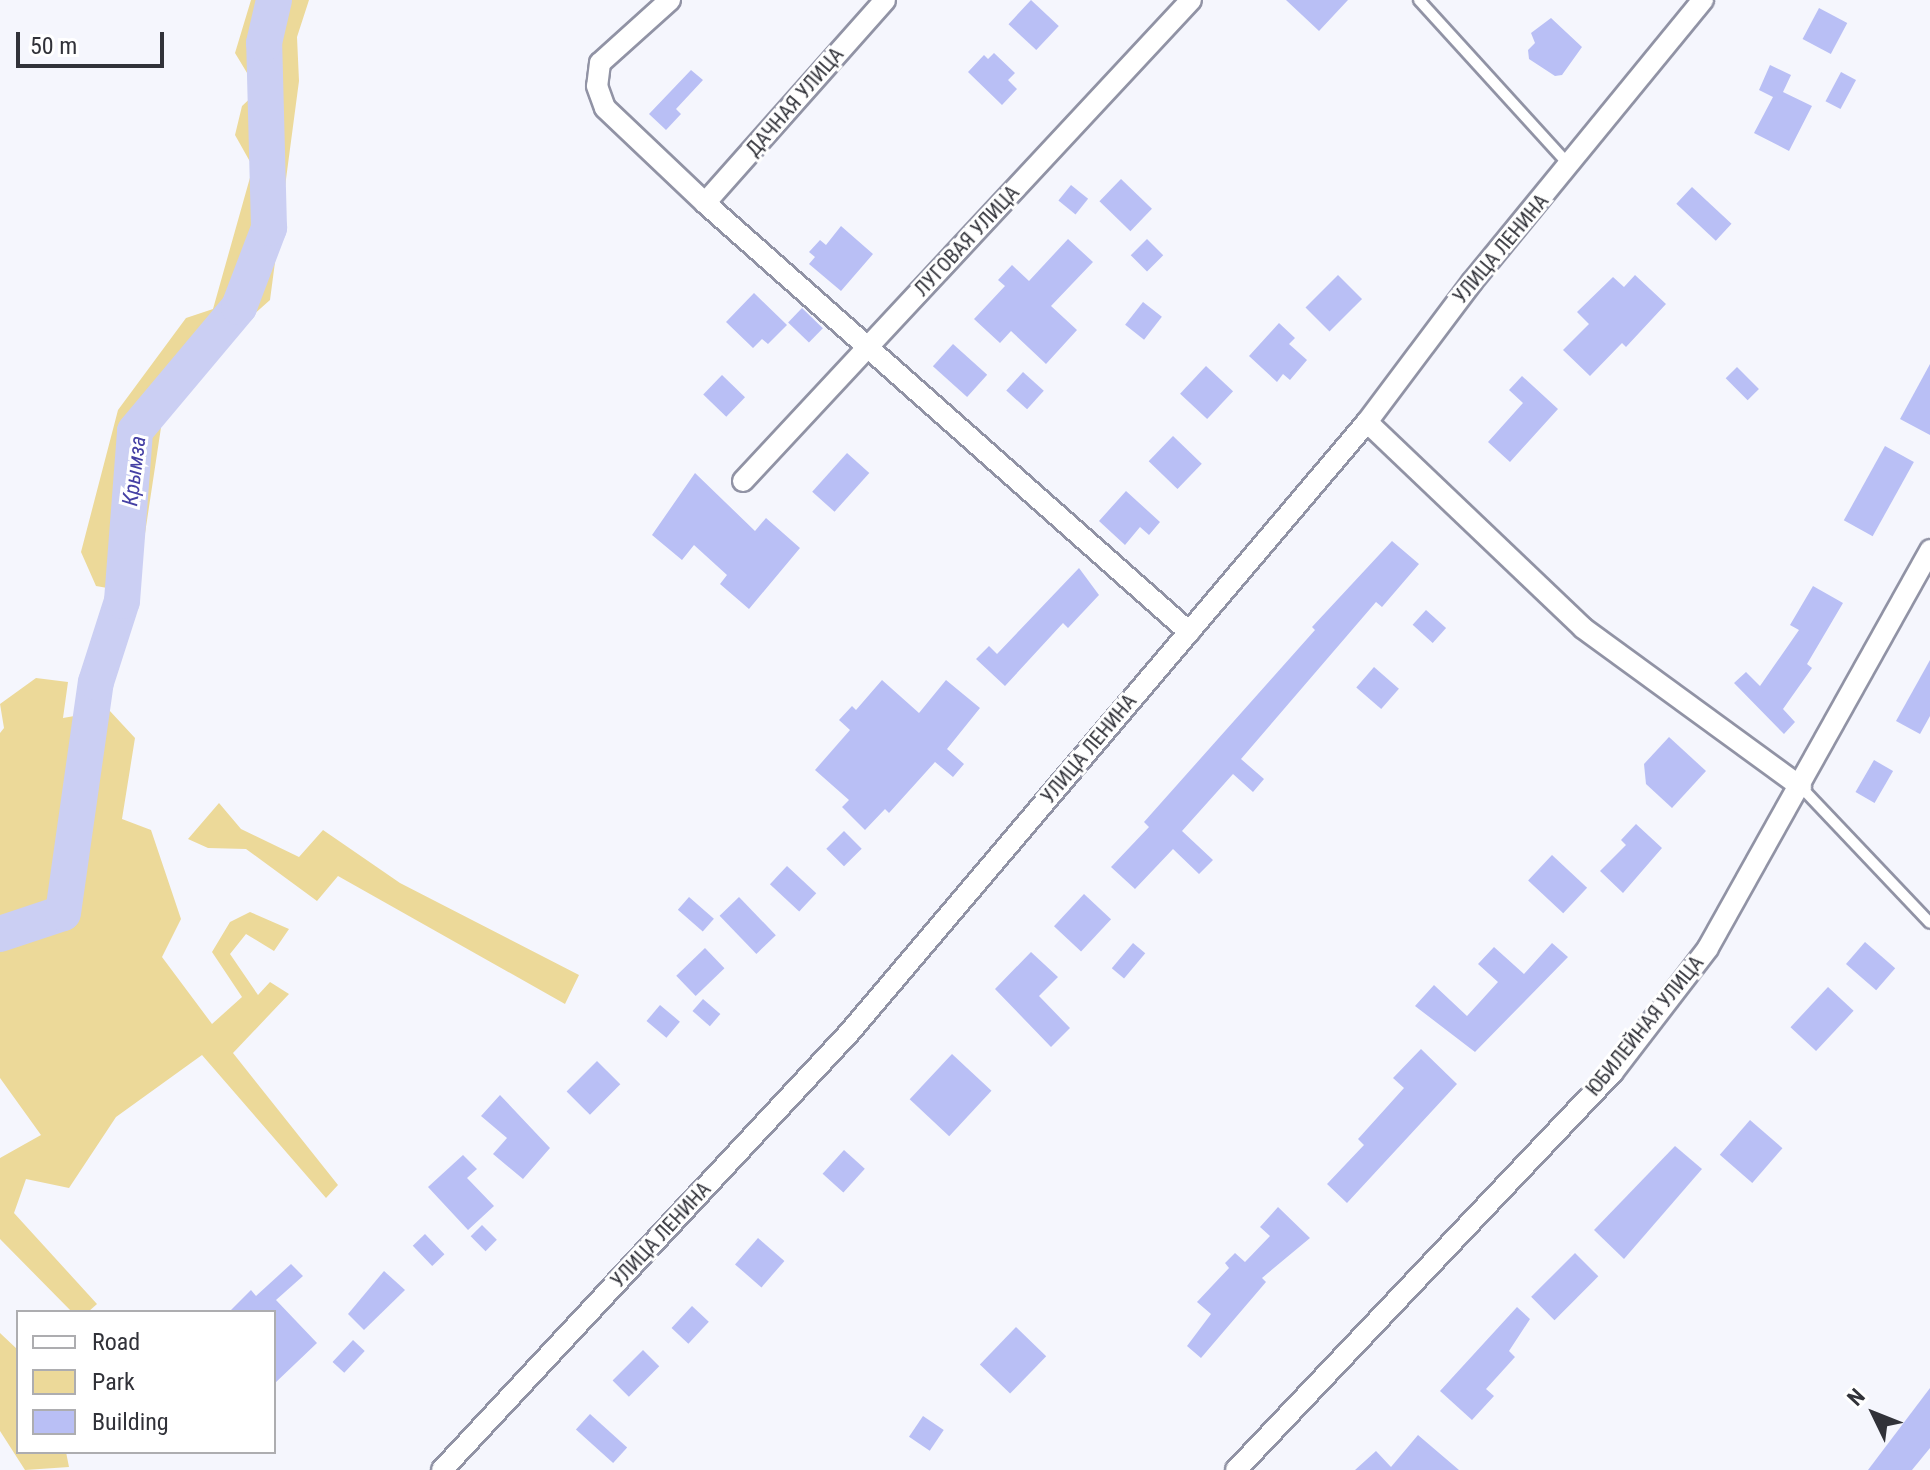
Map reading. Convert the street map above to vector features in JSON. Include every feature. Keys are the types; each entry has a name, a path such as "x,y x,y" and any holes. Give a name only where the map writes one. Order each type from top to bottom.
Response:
{"street":[{"path":"670,0 600,63 597,86 605,108 705,203 1189,632"},
{"name":"ДАЧНАЯ УЛИЦА","path":"705,203 885,0"},
{"name":"ЛУГОВАЯ УЛИЦА","path":"743,481 1191,0"},
{"name":"УЛИЦА ЛЕНИНА","path":"442,1470 849,1033 1367,422 1472,282 1703,0"},
{"path":"1367,422 1583,628 1801,787"},
{"name":"ЮБИЛЕЙНАЯ УЛИЦА","path":"1236,1470 1613,1072 1708,948 1801,787 1930,550"}],"lane":[{"path":"1419,0 1570,166"},
{"path":"1801,787 1930,923"}],"green space":[{"path":"251,0 309,0 297,37 299,81 270,300 225,340 162,421 136,593 96,586 81,552 118,410 186,318 213,309 253,167 235,135 242,106 258,91 235,53"},
{"path":"36,678 68,682 63,718 109,710 135,738 122,819 151,830 181,919 162,957 212,1024 242,997 212,952 230,922 250,912 289,929 274,951 246,934 230,954 258,995 270,982 289,994 233,1053 338,1185 326,1198 202,1055 116,1117 69,1188 26,1179 14,1213 97,1304 90,1310 70,1310 0,1239 0,1158 41,1135 0,1078 0,733 4,728 0,704"},
{"path":"219,803 241,829 299,857 323,830 400,883 579,975 565,1004 338,876 317,901 246,849 208,848 188,839"},
{"path":"0,1333 16,1348 16,1454 66,1454 69,1467 25,1470 0,1431"}],"building":[{"path":"1031,0 1059,26 1036,50 1008,24"},
{"path":"1286,0 1348,0 1319,31"},
{"path":"1819,8 1847,23 1831,54 1803,39"},
{"path":"1551,18 1582,47 1562,75 1555,76 1529,59 1528,50 1535,43 1531,33"},
{"path":"994,53 1015,73 1008,80 1017,89 1002,105 968,72 984,55 988,59"},
{"path":"1770,65 1791,75 1783,92 1812,106 1789,151 1754,133 1773,97 1759,90"},
{"path":"691,70 703,80 676,109 681,114 666,130 649,114"},
{"path":"1841,72 1856,80 1841,109 1826,101"},
{"path":"1121,179 1152,209 1130,231 1099,201"},
{"path":"1071,185 1088,199 1076,214 1058,201"},
{"path":"1692,187 1731,224 1716,241 1676,204"},
{"path":"841,226 873,254 841,291 809,264 815,257 809,252 820,240 826,245"},
{"path":"1068,239 1093,262 1051,306 1077,330 1046,364 1011,331 1000,343 974,319 1005,286 998,280 1012,265 1029,281"},
{"path":"1147,239 1163,255 1147,272 1131,255"},
{"path":"1338,275 1362,299 1330,332 1305,308"},
{"path":"1635,275 1666,304 1626,347 1622,343 1590,376 1563,350 1589,324 1577,312 1613,277 1624,287"},
{"path":"754,293 787,325 768,344 762,339 753,348 726,322"},
{"path":"1143,302 1162,317 1144,340 1125,325"},
{"path":"802,308 823,328 809,343 788,322"},
{"path":"1279,323 1295,338 1289,344 1307,360 1290,380 1283,374 1277,382 1249,356"},
{"path":"953,344 987,375 967,397 933,366"},
{"path":"1930,364 1930,435 1900,419"},
{"path":"1206,366 1233,391 1207,419 1180,394"},
{"path":"1737,367 1759,389 1748,400 1726,378"},
{"path":"1023,372 1044,391 1027,409 1006,391"},
{"path":"722,375 745,397 726,417 703,394"},
{"path":"1522,376 1558,409 1510,462 1488,442 1523,403 1509,390"},
{"path":"1173,436 1202,464 1177,489 1149,461"},
{"path":"1885,446 1914,462 1873,536 1844,520"},
{"path":"847,453 869,473 834,512 812,492"},
{"path":"695,473 755,531 766,518 800,548 749,609 720,584 727,575 694,545 682,560 652,535"},
{"path":"1126,491 1160,522 1149,535 1140,527 1125,545 1099,521"},
{"path":"1392,541 1419,564 1382,607 1376,602 1241,759 1264,779 1253,792 1233,774 1182,831 1213,860 1199,874 1173,849 1135,889 1111,867 1149,827 1144,822 1315,630 1312,627"},
{"path":"1079,568 1099,595 1068,628 1063,623 1005,686 976,659 989,646 997,654"},
{"path":"1813,586 1843,603 1807,664 1812,668 1783,709 1795,722 1784,734 1734,683 1746,672 1760,686 1799,630 1790,625"},
{"path":"1426,610 1446,628 1433,643 1413,625"},
{"path":"1930,660 1930,716 1920,734 1896,721"},
{"path":"1374,667 1399,689 1381,709 1356,687"},
{"path":"882,680 919,713 946,680 980,708 947,749 964,764 953,777 935,762 889,813 885,809 865,830 842,807 849,800 815,770 850,730 839,720 852,706 856,710"},
{"path":"1669,737 1706,771 1672,808 1646,784 1644,764"},
{"path":"1874,760 1893,771 1875,803 1856,792"},
{"path":"1636,824 1662,848 1623,893 1600,871 1626,845 1621,840"},
{"path":"844,831 862,849 844,866 826,849"},
{"path":"1552,855 1587,888 1563,913 1528,881"},
{"path":"787,866 816,893 799,912 770,884"},
{"path":"1084,894 1111,919 1081,951 1054,926"},
{"path":"689,897 714,919 703,931 678,910"},
{"path":"739,897 776,935 756,954 720,916"},
{"path":"1865,942 1895,968 1876,990 1846,964"},
{"path":"1133,943 1145,953 1124,979 1112,968"},
{"path":"1552,943 1568,957 1475,1052 1415,1006 1434,985 1467,1016 1498,982 1478,964 1494,947 1524,974"},
{"path":"705,948 724,968 696,996 676,976"},
{"path":"1031,952 1058,977 1039,996 1070,1028 1051,1047 995,989"},
{"path":"1828,987 1854,1011 1816,1051 1790,1027"},
{"path":"703,999 720,1014 710,1026 693,1011"},
{"path":"660,1005 680,1022 666,1038 647,1021"},
{"path":"1421,1049 1457,1084 1347,1203 1327,1184 1364,1145 1358,1139 1404,1088 1393,1078"},
{"path":"952,1054 991,1091 949,1136 910,1099"},
{"path":"597,1061 620,1084 590,1115 567,1091"},
{"path":"500,1095 550,1148 523,1179 493,1154 507,1138 481,1116"},
{"path":"1750,1120 1782,1148 1752,1183 1720,1155"},
{"path":"1675,1146 1702,1169 1624,1259 1594,1230"},
{"path":"844,1150 865,1169 843,1193 823,1174"},
{"path":"463,1155 477,1169 467,1178 494,1206 468,1230 428,1187"},
{"path":"1278,1207 1310,1238 1262,1278 1266,1282 1201,1358 1187,1346 1211,1314 1197,1302 1229,1268 1225,1263 1235,1253 1245,1262 1270,1236 1260,1227"},
{"path":"482,1225 497,1240 486,1251 471,1236"},
{"path":"425,1234 444,1254 432,1266 413,1246"},
{"path":"758,1238 784,1261 761,1287 735,1264"},
{"path":"1575,1253 1598,1276 1554,1320 1531,1297"},
{"path":"291,1264 303,1276 276,1300 317,1343 276,1382 276,1310 231,1310 251,1290 256,1296"},
{"path":"384,1271 405,1290 364,1330 348,1314"},
{"path":"692,1306 709,1322 688,1344 672,1328"},
{"path":"1517,1307 1530,1319 1509,1351 1515,1357 1486,1389 1494,1396 1472,1420 1440,1391"},
{"path":"1016,1327 1046,1356 1010,1394 980,1364"},
{"path":"353,1340 365,1351 344,1373 333,1362"},
{"path":"643,1350 659,1366 629,1397 613,1380"},
{"path":"1930,1388 1930,1448 1912,1470 1868,1470"},
{"path":"590,1414 627,1447 613,1463 576,1430"},
{"path":"923,1416 944,1430 930,1451 909,1437"},
{"path":"1418,1435 1459,1470 1355,1470 1376,1451 1391,1467"}],"waterway":[{"name":"Крымза","path":"0,934 63,913 96,682 122,601 135,431 239,307 269,228 264,43 274,0"}]}
